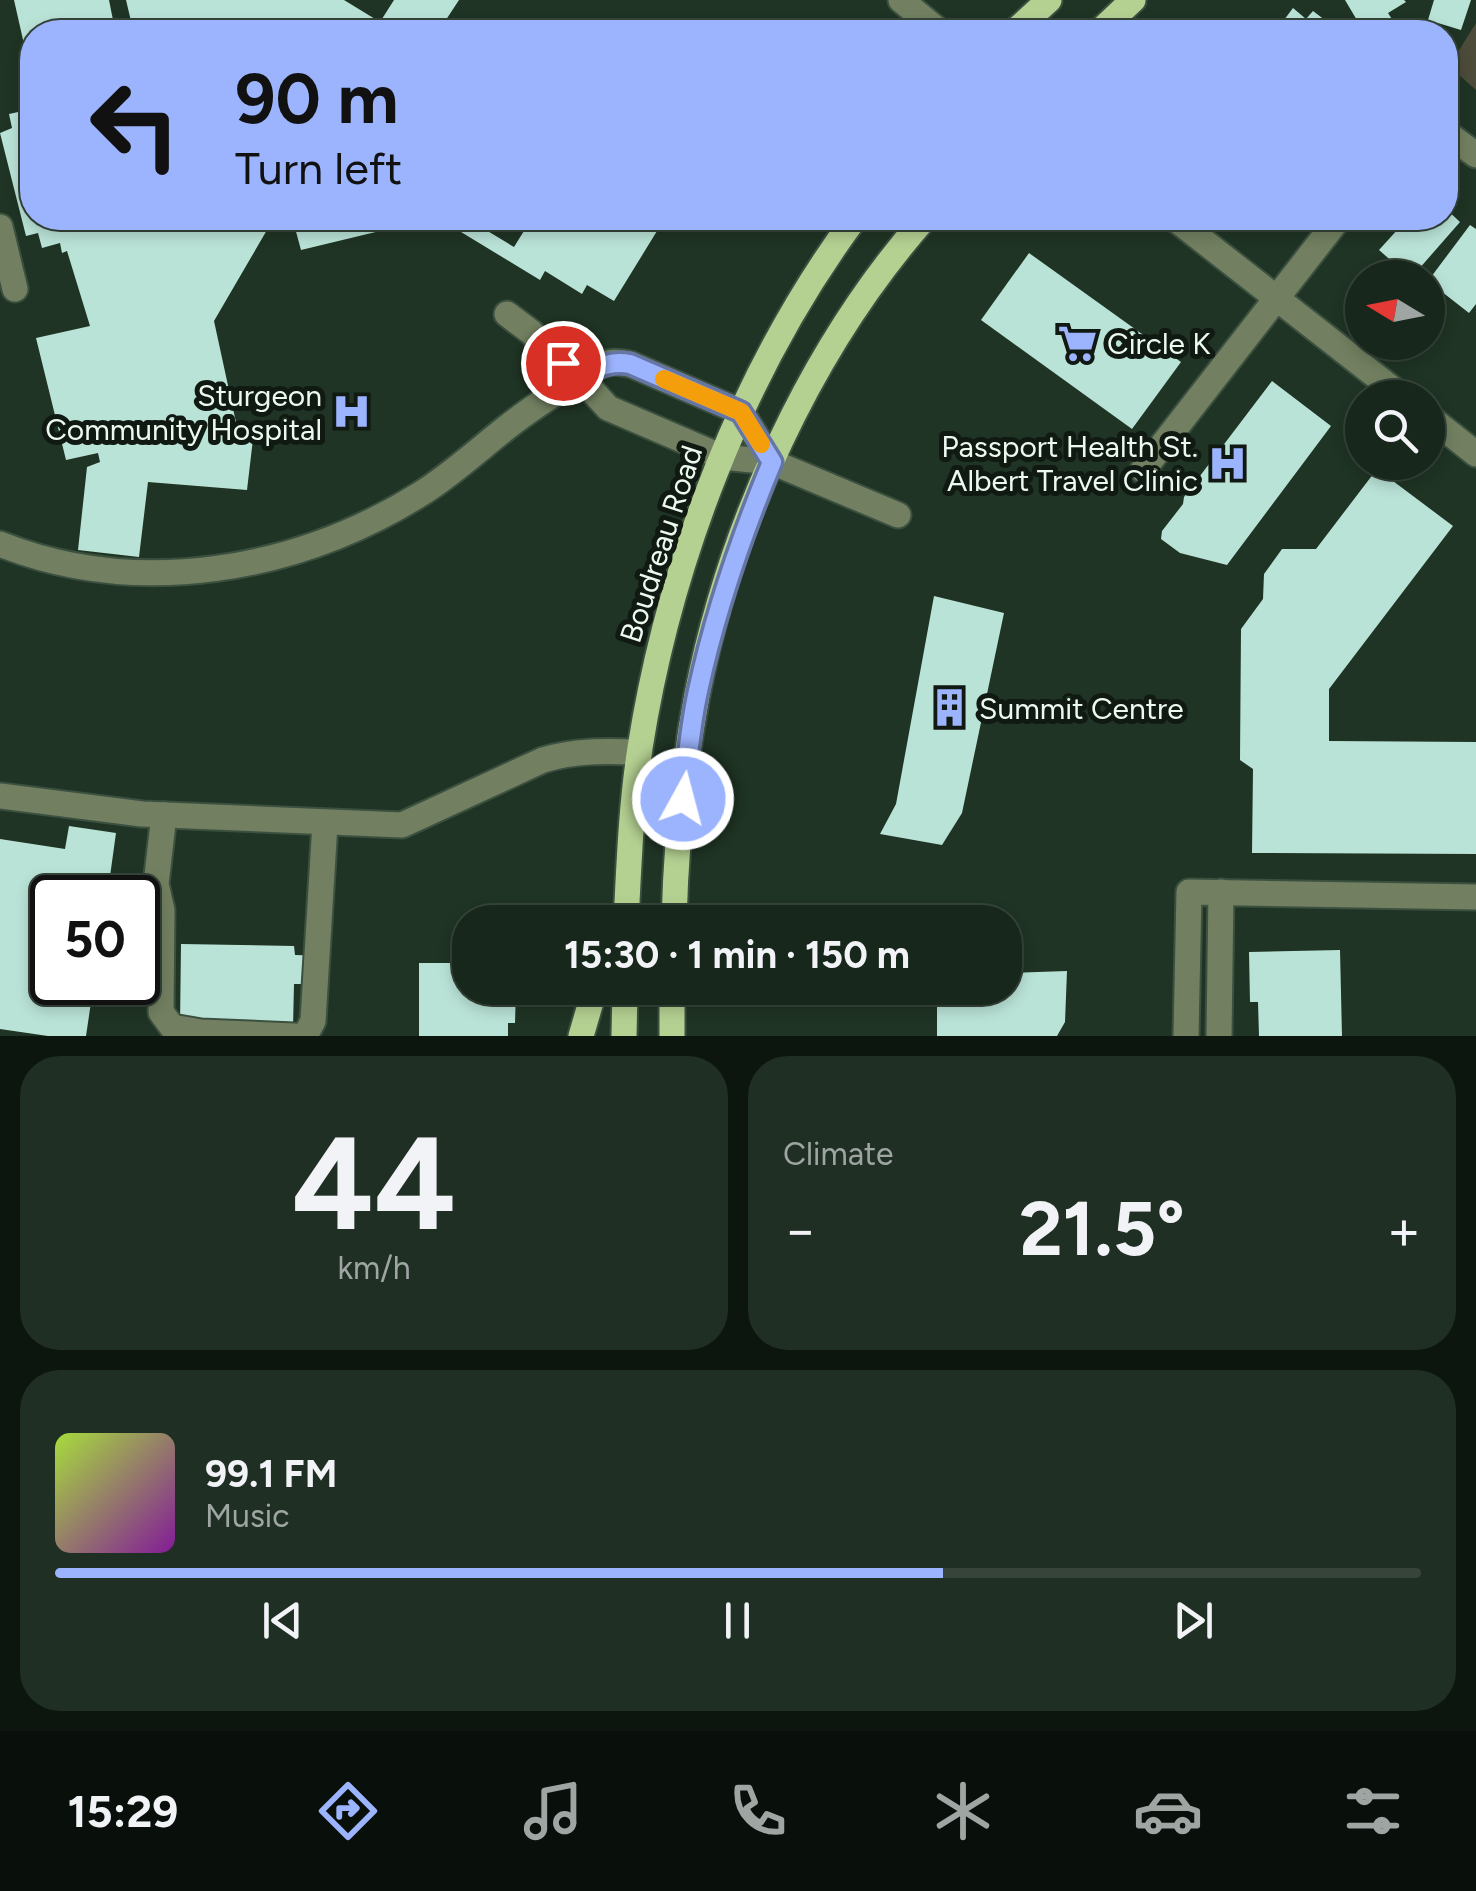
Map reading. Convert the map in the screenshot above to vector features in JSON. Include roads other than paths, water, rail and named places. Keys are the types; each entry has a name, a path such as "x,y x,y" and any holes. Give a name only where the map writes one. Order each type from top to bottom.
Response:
{"main road":[{"path":"1027,20 1049,0"},
{"path":"1111,20 1132,0"},
{"name":"Boudreau Road","path":"627,905 640,752 659,650 674,598 741,412 768,355 846,230"},
{"path":"675,905 676,861 697,695 728,578 772,462 808,388 859,303 914,230"},
{"path":"582,1036 590,1005"},
{"path":"624,1005 624,1036"},
{"path":"672,1005 672,1036"},
{"path":"676,1005 689,1036"}],"street":[{"path":"901,0 925,20"},
{"path":"0,227 15,289"},
{"path":"1189,230 1381,380"},
{"path":"1143,470 1329,230"},
{"path":"507,314 579,376 608,408 722,458 772,462 898,515"},
{"path":"0,544 40,558 132,572 193,572 272,558 394,509 579,376 606,363 630,364 741,412 772,462"},
{"path":"1445,429 1476,454"},
{"path":"0,796 164,815 402,825 543,760 592,751 640,752"},
{"path":"164,815 156,884 162,910 161,1012 172,1026 201,1032 294,1036"},
{"path":"305,1036 313,1020 325,823"},
{"path":"1186,1036 1189,892 1476,897"},
{"path":"1219,1036 1221,892"}],"place":[{"name":"Circle K","path":"1077,343"},
{"name":"Sturgeon Community Hospital","path":"352,412"},
{"name":"Passport Health St. Albert Travel Clinic","path":"1228,463"},
{"name":"Summit Centre","path":"949,708"}]}
